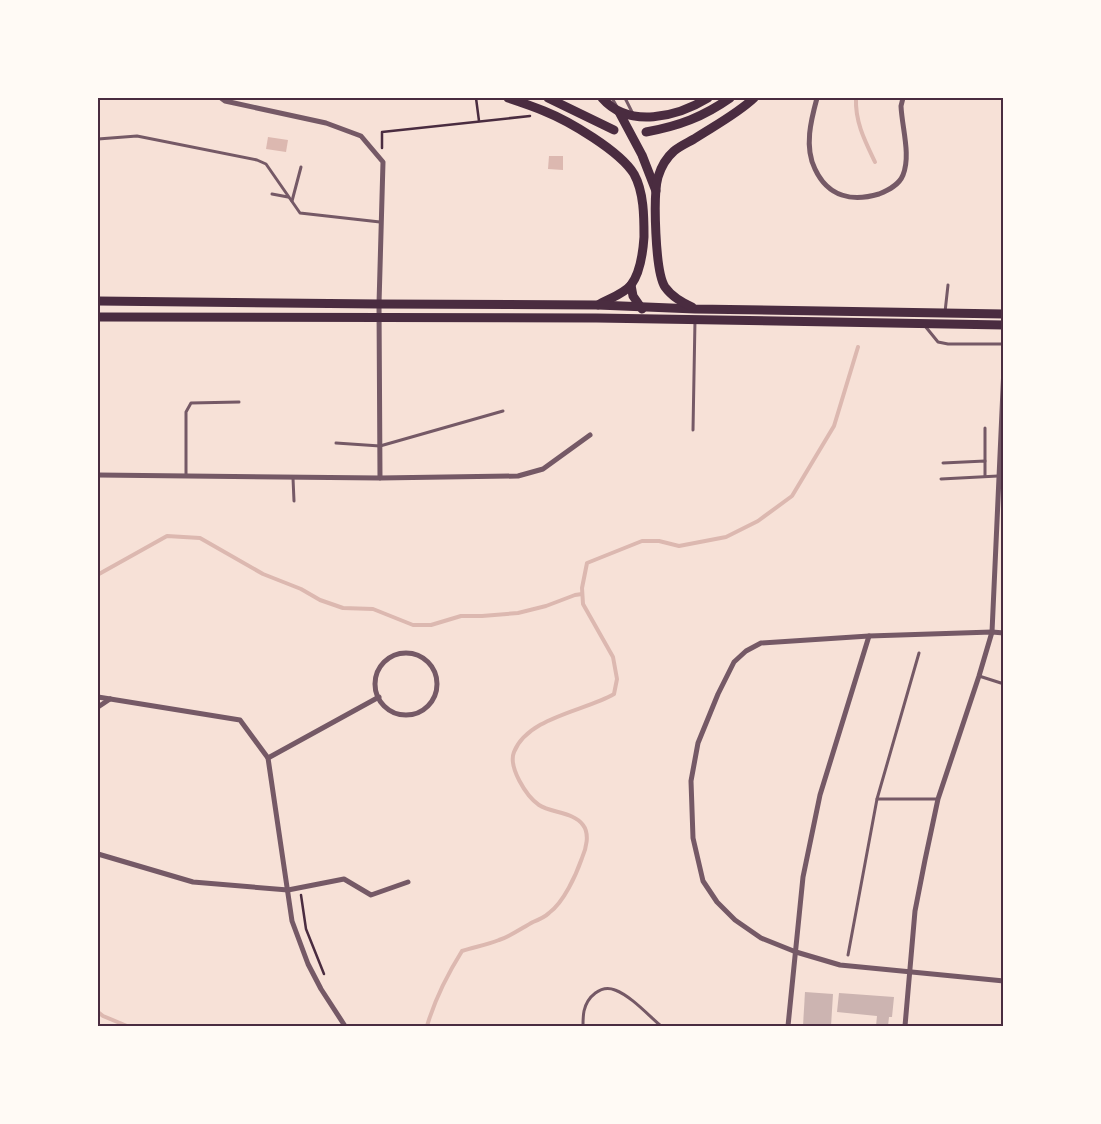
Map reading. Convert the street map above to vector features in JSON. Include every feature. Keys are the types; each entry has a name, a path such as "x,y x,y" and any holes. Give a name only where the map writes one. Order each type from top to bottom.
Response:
{"main road":[{"path":"508,98 544,111 562,120 614,153 634,174 640,187 644,220 644,251 631,285 633,296 639,307 651,319"},
{"path":"548,98 614,130"},
{"path":"602,98 619,112 644,117 669,115 687,109 708,98"},
{"path":"646,132 673,127 697,118 730,98"},
{"path":"695,309 672,296 664,286 660,276 657,254 656,191 658,177 664,162 675,150 724,120 754,98"},
{"path":"619,112 642,155 656,191"},
{"path":"598,305 631,285"},
{"path":"98,301 598,305 695,309 1004,314"},
{"path":"98,317 651,319 1004,325"}],"street":[{"path":"221,98 225,101 326,123 361,136 383,162 379,304 380,478"},
{"path":"817,98 809,145 814,168 821,179 839,194 851,198 871,196 887,191 898,183 902,177 905,163 901,106 903,98"},
{"path":"906,1026 915,911 938,799 992,632 1004,367"},
{"path":"98,475 380,478 518,476 543,469 590,435"},
{"path":"1004,633 869,636 761,643 746,651 734,662 718,694 698,743 691,781 693,838 703,881 718,902 735,920 761,938 796,952 840,965 1004,981"},
{"path":"788,1026 803,877 820,796 869,636"},
{"path":"403,653 413,654 426,660 434,672 437,682 431,702 414,714 393,712 379,698 376,678 379,669 385,661 393,656 403,653"},
{"path":"98,697 240,720 268,758 292,921 308,964 321,989 346,1026"},
{"path":"268,758 379,698"},
{"path":"98,706 111,699"},
{"path":"98,854 193,882 288,890 344,879 372,895 408,882"}],"lane":[{"path":"612,98 619,112"},
{"path":"625,98 633,115"},
{"path":"98,139 137,136 257,160 266,164 300,212 380,222"},
{"path":"292,202 301,167"},
{"path":"272,194 289,197"},
{"path":"944,313 948,285"},
{"path":"693,430 695,320"},
{"path":"923,323 938,342 948,344 1004,344"},
{"path":"186,476 186,412 191,403 239,402"},
{"path":"336,443 380,446 503,412"},
{"path":"985,428 985,476"},
{"path":"943,463 984,462"},
{"path":"942,480 998,476"},
{"path":"293,477 294,501"},
{"path":"848,954 877,800 919,653"},
{"path":"979,676 1004,684"},
{"path":"877,800 938,799"},
{"path":"583,1026 584,1010 593,994 603,989 614,989 626,996 661,1026"}],"path":[{"path":"476,98 480,121"},
{"path":"383,162 382,132 533,116"},
{"path":"300,888 306,929 325,976"}],"shaded area":[{"path":"268,137 288,140 286,152 266,149"},
{"path":"549,156 563,156 563,170 548,169"}],"building":[{"path":"805,992 833,994 831,1026 803,1026"},
{"path":"839,993 894,997 892,1017 889,1017 888,1026 876,1026 877,1016 837,1012"}],"waterway":[{"path":"856,98 859,123 875,162"},
{"path":"427,1026 442,987 462,951 503,938 547,914 560,902 573,880 586,846 587,837 585,829 579,821 568,815 544,808 529,795 519,781 513,758 514,752 521,740 531,731 558,716 614,694 617,679 613,657 583,604 582,588 587,563 642,541 659,541 679,546 726,537 758,521 792,496 834,426 858,347"},
{"path":"99,574 167,536 200,538 263,574 301,589 320,600 343,608 373,609 413,625 431,625 461,616 518,613 582,594"},
{"path":"98,1012 127,1026"}]}
